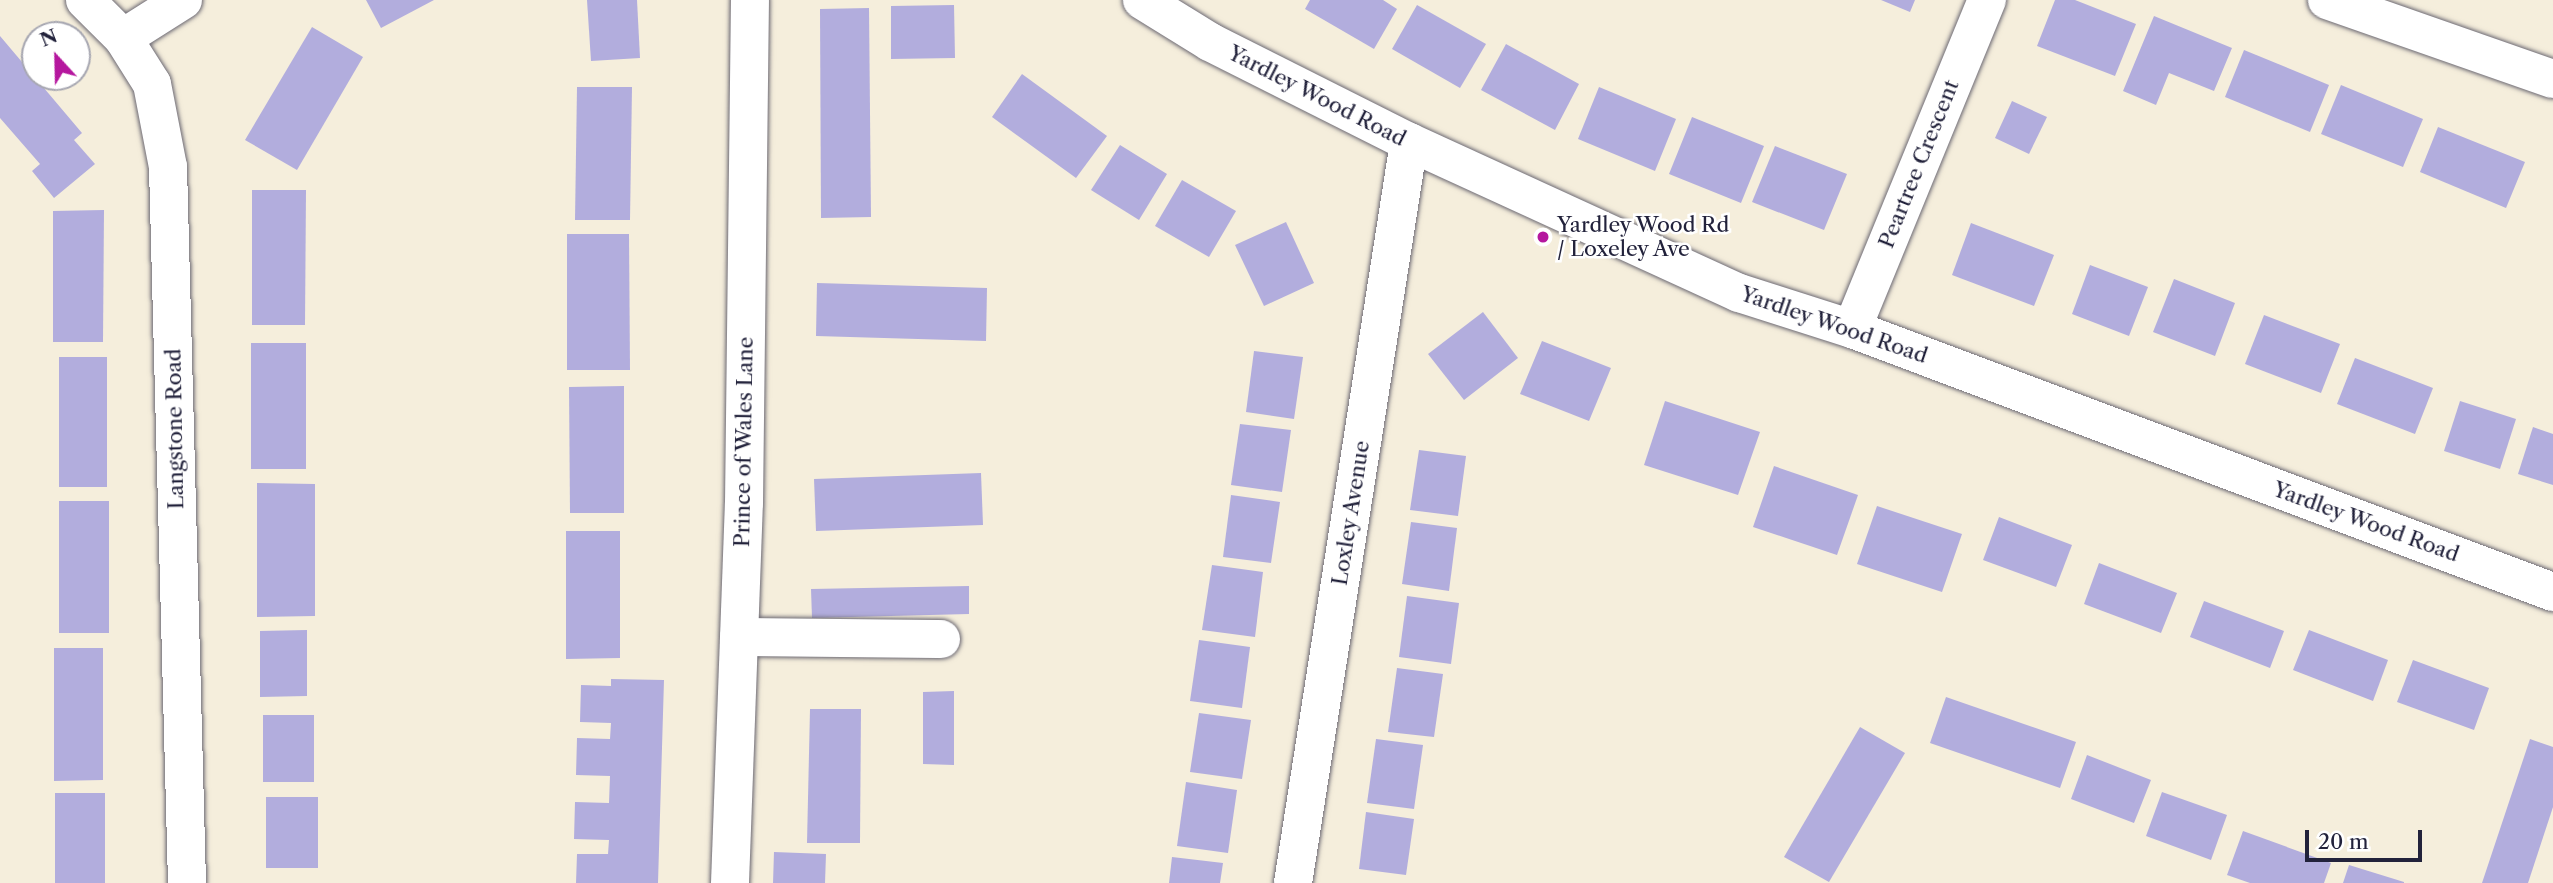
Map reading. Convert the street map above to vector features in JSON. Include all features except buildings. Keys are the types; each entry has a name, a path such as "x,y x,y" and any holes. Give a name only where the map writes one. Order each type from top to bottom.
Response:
{"street":[{"name":"Langstone Road","path":"85,0 123,38 152,84 168,167 187,883"},
{"path":"123,38 183,0"},
{"name":"Prince of Wales Lane","path":"730,883 744,503 750,0"},
{"name":"Yardley Wood Road","path":"1142,0 1210,42 1409,142 1739,293 1852,329 2553,592"},
{"name":"Peartree Crescent","path":"1852,329 1987,0"},
{"path":"2327,0 2553,79"},
{"name":"Loxley Avenue","path":"1293,883 1409,142"},
{"path":"739,637 941,639"}],"place":[{"name":"Yardley Wood Rd / Loxeley Ave","path":"1543,237"}]}
